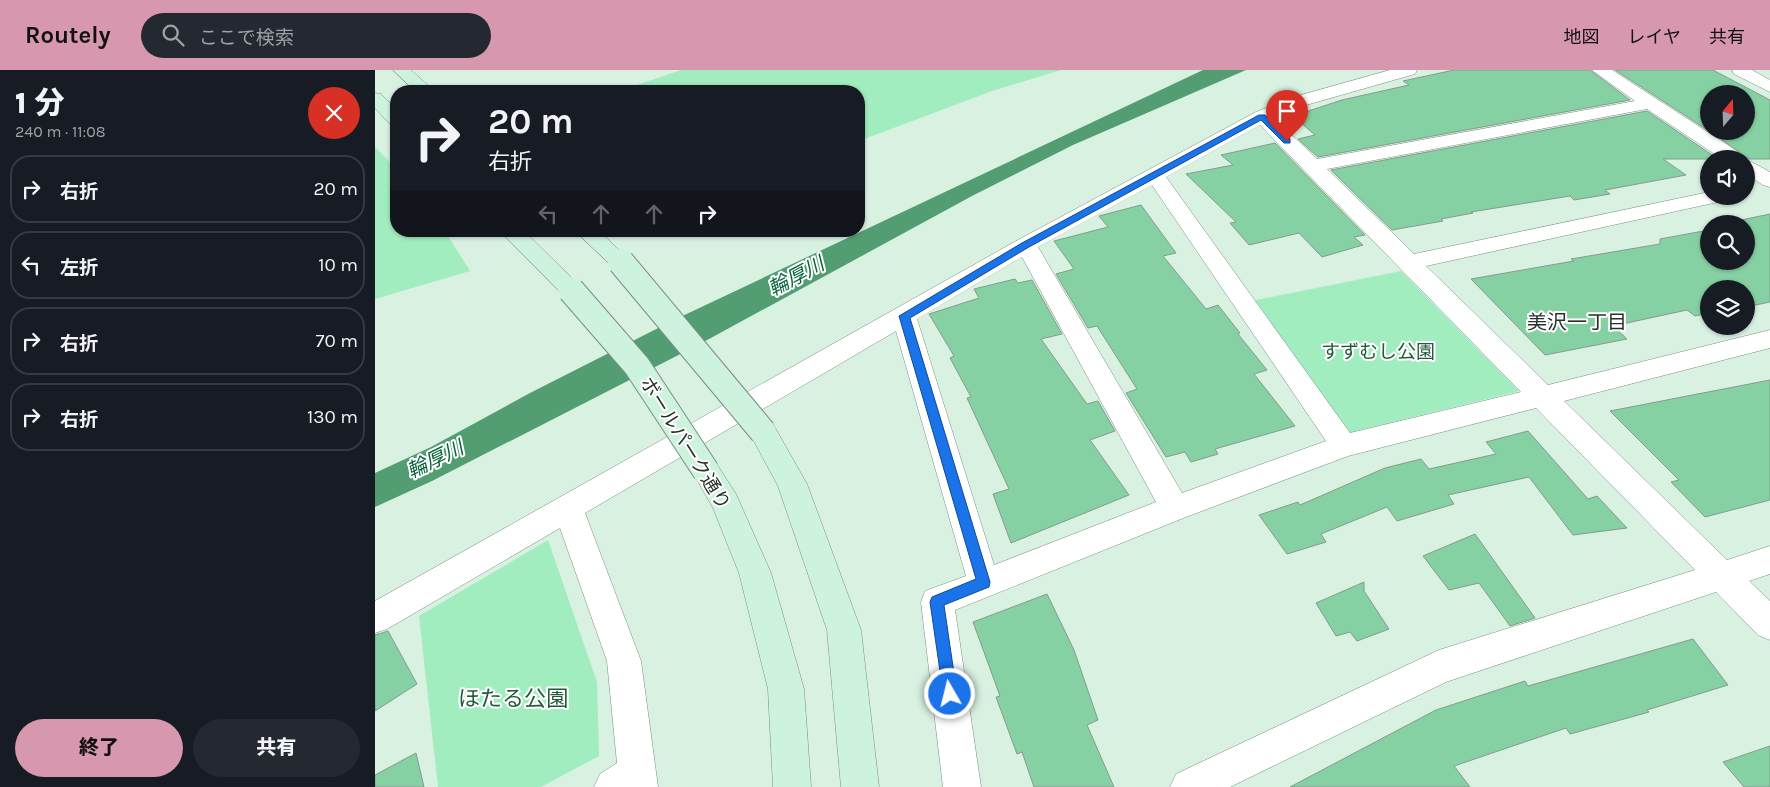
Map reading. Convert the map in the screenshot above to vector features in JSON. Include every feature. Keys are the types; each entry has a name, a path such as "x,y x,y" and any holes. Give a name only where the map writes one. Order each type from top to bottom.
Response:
{"street":[{"path":"401,70 418,85"},
{"path":"375,618 1025,245 1262,116 1300,101 1409,70"},
{"path":"1600,70 1723,150"},
{"path":"1740,70 1770,87"},
{"path":"375,98 390,113"},
{"path":"1312,166 1651,103"},
{"path":"1262,116 1770,624"},
{"path":"1755,171 1770,181"},
{"path":"1155,175 1344,446"},
{"path":"1755,188 1770,185"},
{"path":"1407,263 1700,200"},
{"name":"ボールパーク通り","path":"517,237 571,290 637,366 726,503 755,573 786,689 792,787"},
{"path":"593,237 621,262 763,432 792,484 819,555 844,630 860,787"},
{"path":"1025,245 1175,508"},
{"path":"904,316 984,582"},
{"path":"962,787 937,602 1175,508 1344,446 1770,339"},
{"path":"568,508 624,661 630,782"},
{"path":"1189,787 1439,668 1770,560"}],"green space":[{"path":"681,70 1061,70 992,91 865,139 865,85 637,85"},
{"path":"375,147 390,162 390,237 449,237 470,271 375,299"},
{"name":"すずむし公園","path":"1401,271 1519,391 1348,433 1251,301"},
{"name":"ほたる公園","path":"548,540 597,682 599,756 541,787 438,787 419,616"}],"water":[{"name":"輪厚川","path":"1203,70 1246,70 1073,145 972,196 698,345 432,481 375,507 375,473 431,447 530,393 676,319 850,237 865,237 865,230"}],"building":[{"path":"1454,70 1590,70 1630,100 1318,157 1298,139 1315,135 1293,116 1342,100 1409,85 1403,81"},
{"path":"1615,70 1713,70 1742,85 1700,85 1700,125"},
{"path":"1755,92 1770,100 1770,159 1755,159 1755,150 1736,150 1723,140 1755,140"},
{"path":"1647,111 1705,150 1700,150 1700,159 1663,159 1686,175 1605,190 1610,194 1574,200 1570,196 1471,212 1473,213 1441,219 1443,221 1392,230 1331,170"},
{"path":"1275,143 1365,235 1354,237 1363,245 1322,257 1299,233 1249,245 1230,223 1236,222 1186,174 1233,165 1221,155"},
{"path":"1141,205 1176,253 1163,256 1206,309 1218,305 1240,333 1238,334 1267,370 1254,374 1295,426 1215,449 1218,454 1191,462 1185,452 1166,457 1126,393 1137,389 1097,326 1088,328 1056,274 1074,269 1054,241 1108,227 1099,216"},
{"path":"1770,214 1770,302 1755,305 1755,280 1700,280 1700,315 1695,316 1687,310 1613,326 1627,339 1545,355 1471,279 1660,244 1660,239 1700,232 1700,270 1755,270 1755,217"},
{"path":"1015,279 1018,283 1032,280 1062,334 1041,339 1087,404 1098,401 1115,431 1090,440 1129,495 1011,543 993,494 1009,489 967,398 971,397 950,358 954,356 929,314 979,298 974,289"},
{"path":"1770,380 1770,500 1705,517 1671,482 1679,480 1610,411"},
{"path":"1528,431 1588,499 1597,496 1627,528 1573,535 1529,477 1448,495 1454,504 1397,521 1387,507 1321,534 1326,542 1287,554 1259,515 1298,502 1300,505 1385,468 1421,459 1429,469 1496,454 1486,442"},
{"path":"1475,534 1535,618 1510,626 1479,583 1449,590 1423,556"},
{"path":"1364,582 1364,591 1389,629 1357,641 1350,632 1336,636 1316,603"},
{"path":"1047,594 1074,650 1098,720 1087,725 1114,787 1034,787 1022,752 1017,754 996,697 1000,696 973,622"},
{"path":"388,631 417,684 375,711 375,635"},
{"path":"1693,639 1728,685 1647,710 1649,712 1570,734 1566,728 1454,766 1470,787 1290,787 1436,710 1525,681 1528,686"},
{"path":"1770,746 1770,787 1744,787 1723,762"},
{"path":"416,753 424,787 375,787 375,775"}],"district":[{"name":"美沢一丁目","path":"1577,322"}],"route":[{"path":"950,694 937,602 984,582 904,316 1025,245 1262,116 1287,141"}]}
